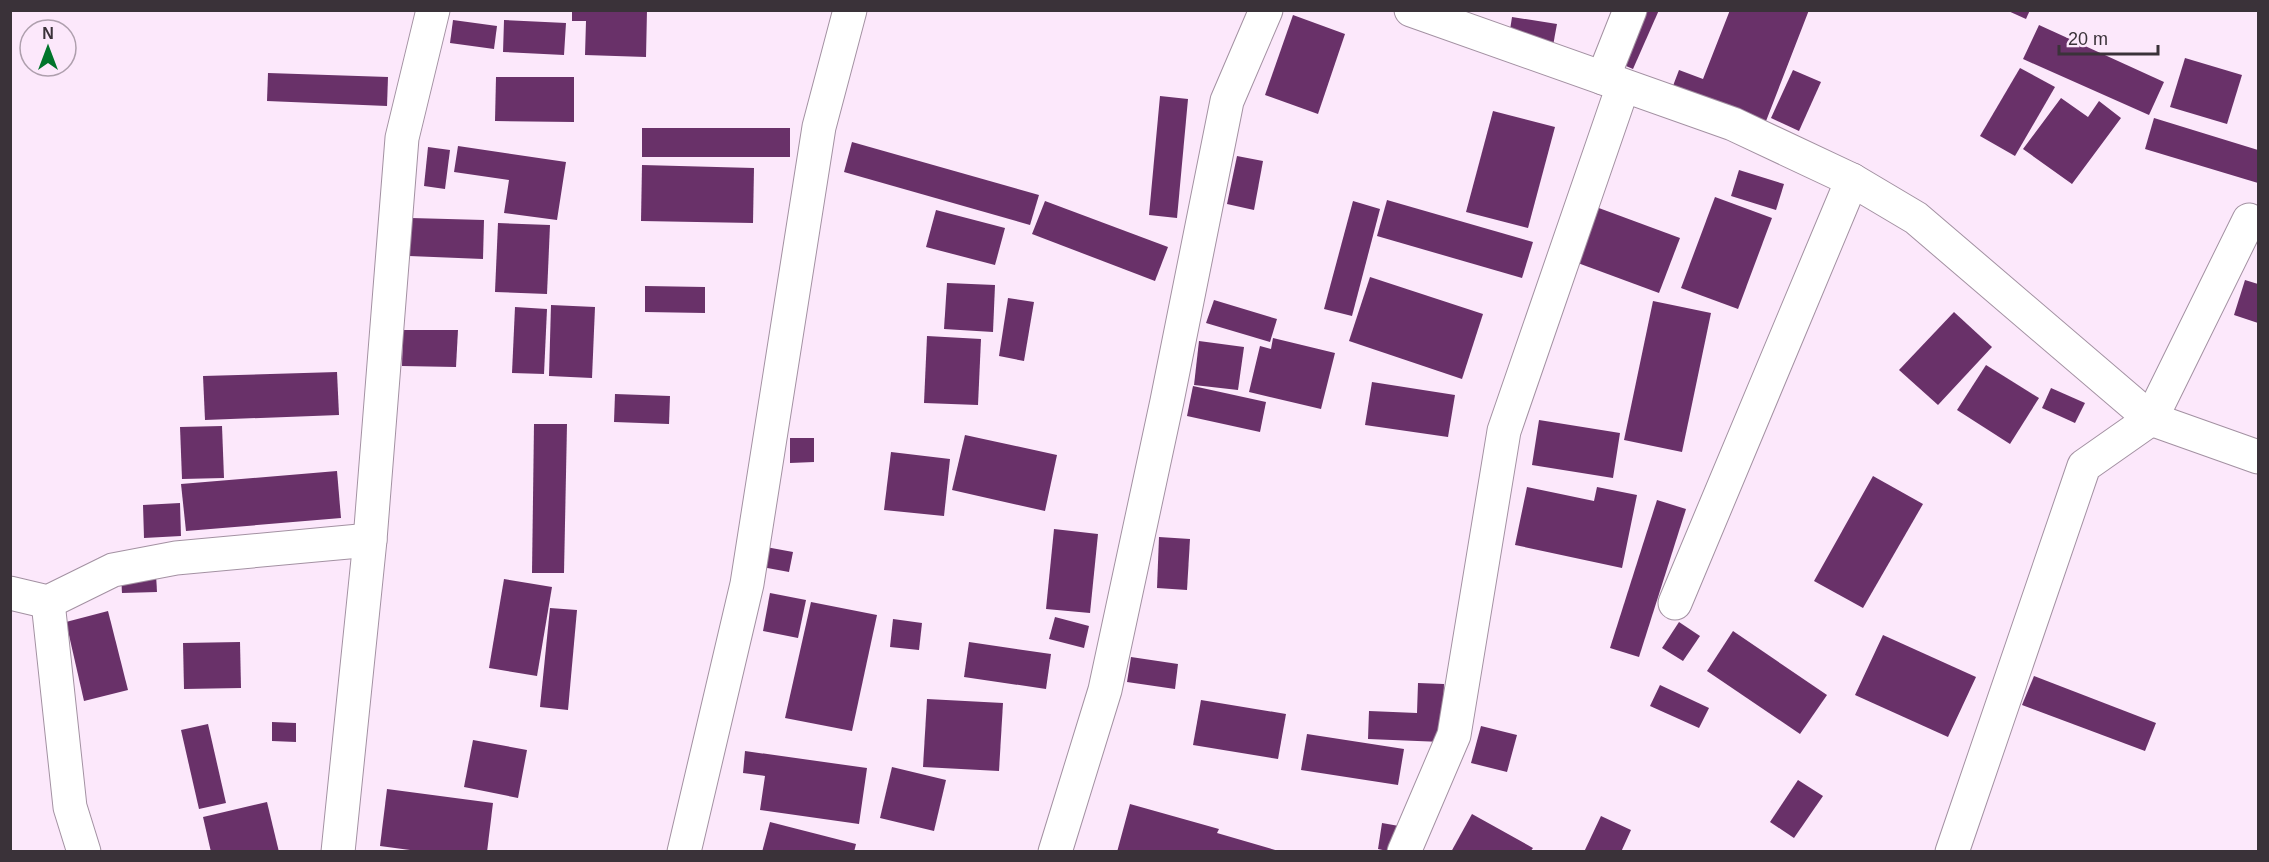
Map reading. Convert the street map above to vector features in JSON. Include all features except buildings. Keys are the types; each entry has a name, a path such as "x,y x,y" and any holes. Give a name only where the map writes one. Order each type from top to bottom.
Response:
{"street":[{"path":"338,852 370,540 402,138 433,10"},
{"path":"684,852 747,584 819,127 850,10"},
{"path":"1055,852 1104,690 1167,400 1227,101 1266,10"},
{"path":"1411,10 1733,124 1852,180 1917,218 2151,419 2259,457"},
{"path":"1404,852 1454,735 1504,431 1613,82 1630,10"},
{"path":"1675,603 1852,180"},
{"path":"1952,852 2084,466 2151,419 2249,220"},
{"path":"10,593 48,602 113,570 176,558 370,540"},
{"path":"48,602 70,807 84,852"}]}
